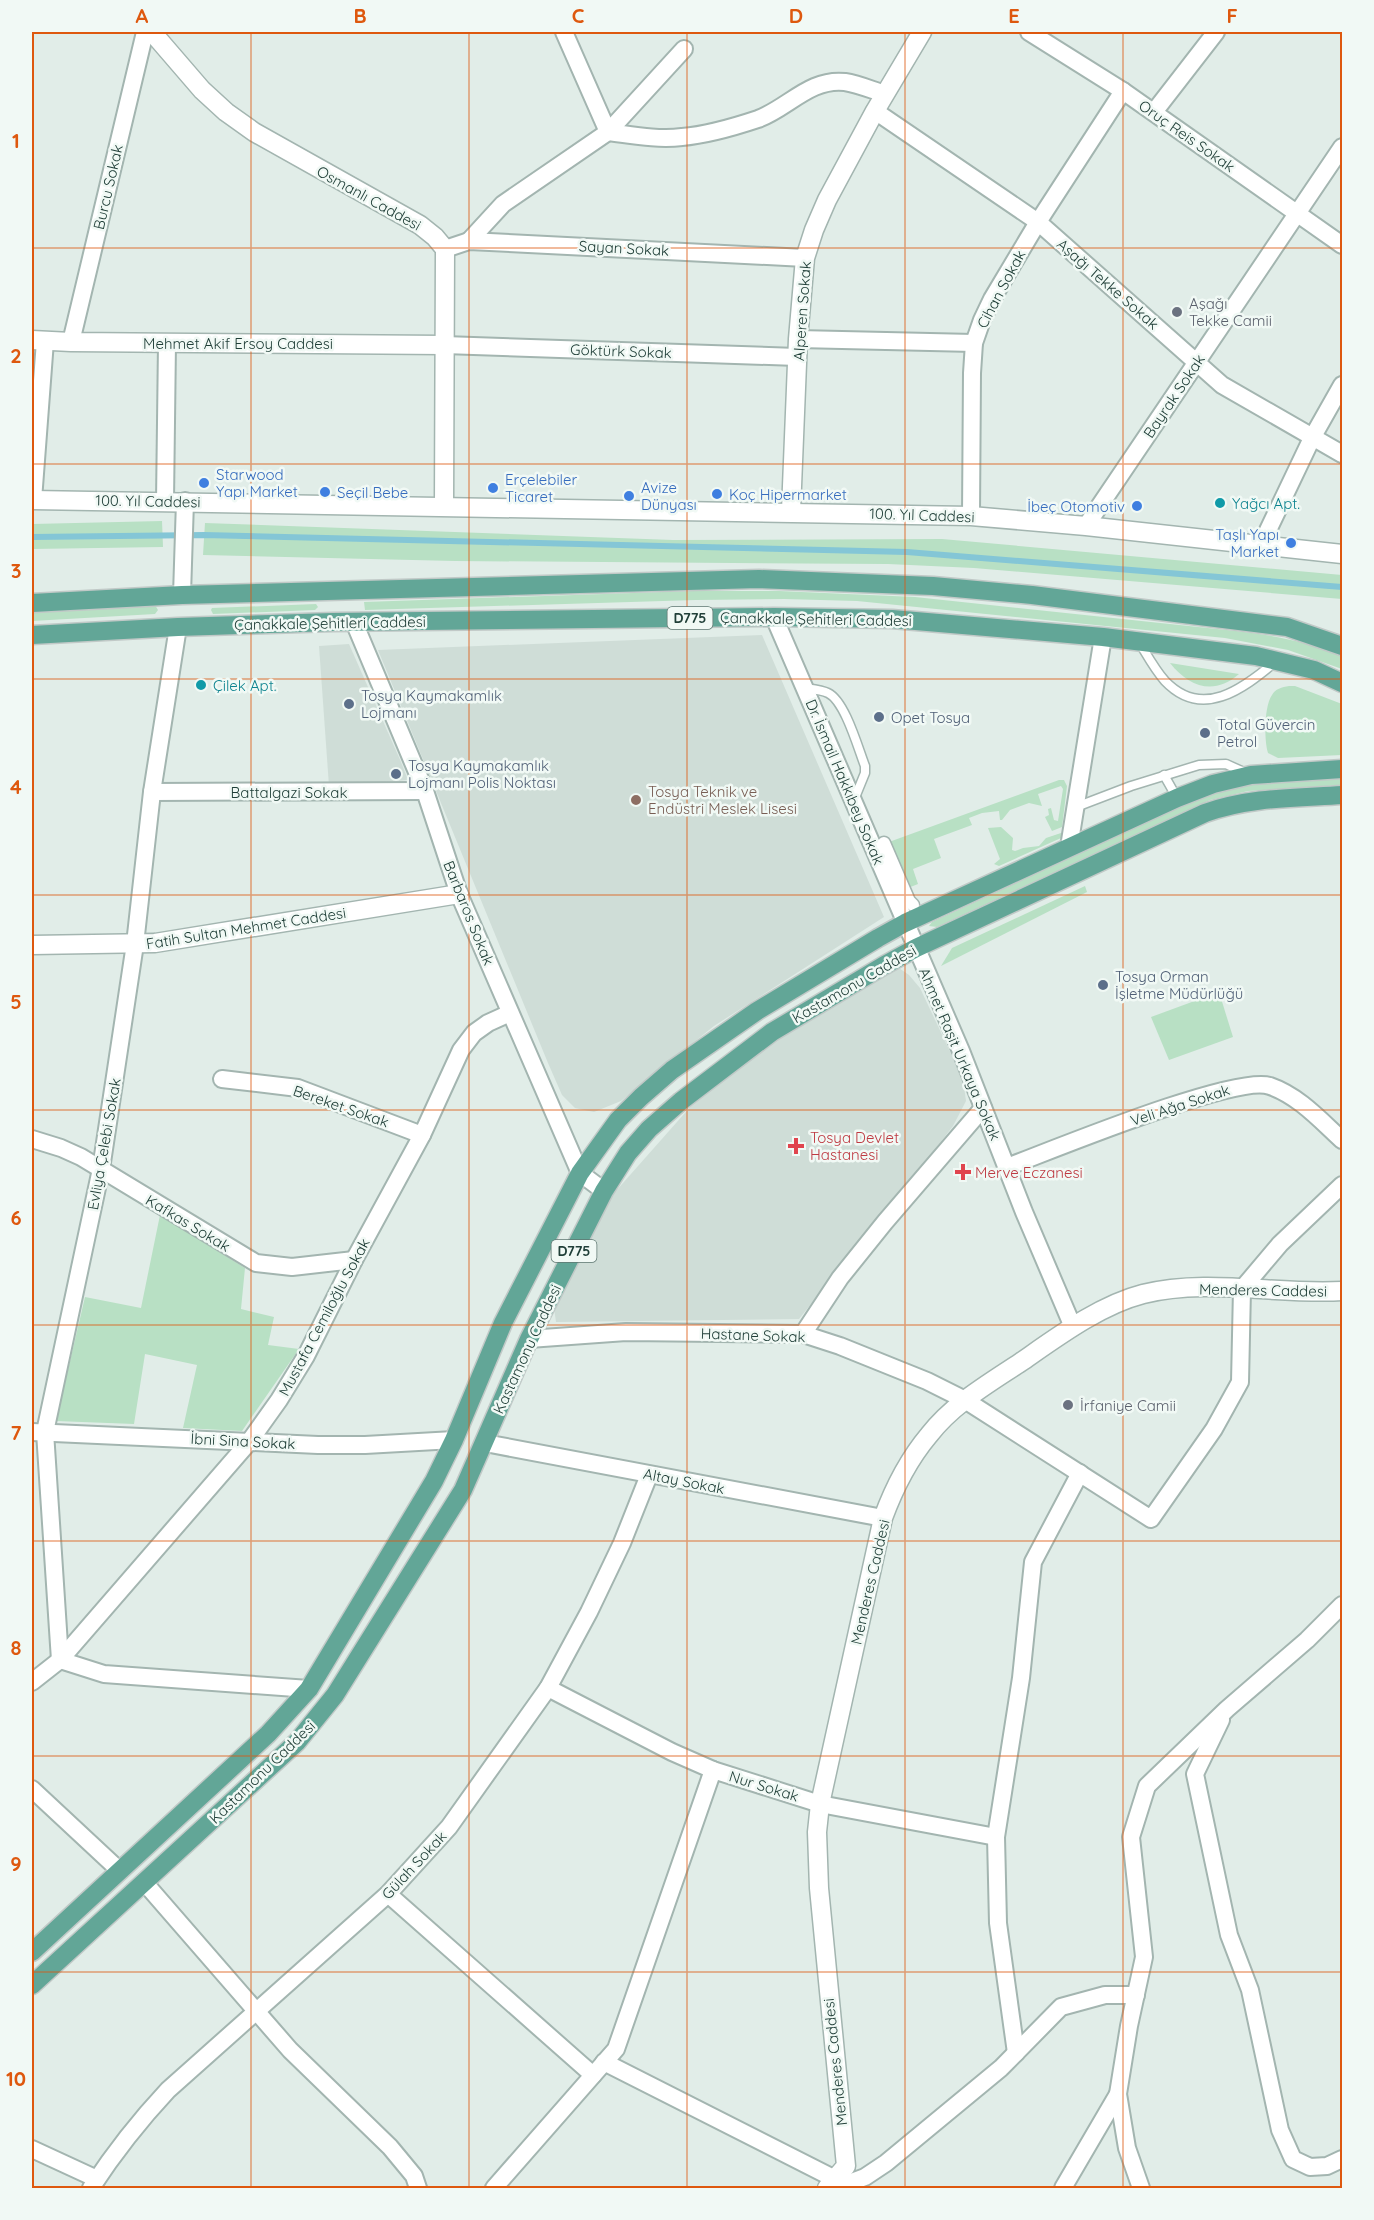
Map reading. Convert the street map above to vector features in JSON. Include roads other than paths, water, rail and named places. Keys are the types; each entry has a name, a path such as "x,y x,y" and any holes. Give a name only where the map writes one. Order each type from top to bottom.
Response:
{"main road":[{"name":"Çanakkale Şehitleri Caddesi","path":"32,603 182,595 759,579 933,586 1032,595 1287,627 1342,646"},
{"path":"354,591 356,622"},
{"path":"329,592 333,622"},
{"path":"178,627 182,595"},
{"name":"Çanakkale Şehitleri Caddesi","path":"32,635 333,622 774,617 892,619 1103,637 1277,660 1314,670 1342,683"},
{"name":"Kastamonu Caddesi","path":"32,1952 268,1734 309,1689 434,1481 454,1440 503,1323 580,1173 618,1120 641,1097 672,1070 757,1011 905,923 1177,798 1213,784 1251,775 1342,769"},
{"name":"Kastamonu Caddesi","path":"32,1985 297,1742 335,1695 463,1490 529,1339 604,1191 628,1152 649,1129 681,1101 772,1032 916,948 1213,810 1252,800 1342,795"}],"street":[{"name":"Burcu Sokak","path":"71,342 145,32"},
{"name":"Osmanlı Caddesi","path":"152,32 202,90 226,112 274,146 420,225 445,249"},
{"path":"564,32 608,132"},
{"name":"Alperen Sokak","path":"791,511 798,348 805,258 813,230 827,200 875,111 922,32"},
{"name":"Oruç Reis Sokak","path":"1029,32 1154,112 1342,245"},
{"path":"1154,112 1216,32"},
{"path":"469,240 504,204 608,132 684,49"},
{"path":"608,132 653,137 682,137 711,131 760,118 810,88 827,82 845,82 885,94"},
{"name":"Cihan Sokak","path":"971,516 974,343 992,299 1038,222 1123,91"},
{"name":"Aşağı Tekke Sokak","path":"875,111 1038,222 1222,385 1342,454"},
{"name":"Bayrak Sokak","path":"1086,526 1342,147"},
{"name":"Sayan Sokak","path":"445,249 469,240 805,258"},
{"path":"444,506 445,249"},
{"name":"Mehmet Akif Ersoy Caddesi","path":"38,340 444,345"},
{"path":"32,500 38,340"},
{"path":"165,501 167,343"},
{"name":"Göktürk Sokak","path":"444,345 798,348 974,343"},
{"path":"1262,544 1312,438 1342,385"},
{"name":"100. Yıl Caddesi","path":"32,500 791,511 971,516 1342,554"},
{"path":"182,595 185,501"},
{"name":"Dr. İsmail Hakkıbey Sokak","path":"774,617 916,948"},
{"name":"Barbaros Sokak","path":"356,622 425,791 459,894 510,1013 580,1173 604,1191"},
{"name":"Evliya Çelebi Sokak","path":"60,1660 38,1432 101,1169 135,944 152,792 178,627"},
{"path":"1069,847 1103,637"},
{"name":"Battalgazi Sokak","path":"152,792 425,791"},
{"path":"884,843 909,902 913,905"},
{"name":"Fatih Sultan Mehmet Caddesi","path":"32,945 135,944 178,939 459,894"},
{"name":"Ahmet Raşit Urkaya Sokak","path":"916,948 1072,1327"},
{"name":"Mustafa Cemiloğlu Sokak","path":"32,1682 60,1660 249,1442 279,1400 306,1356 354,1260 422,1135 461,1050 474,1033 488,1023 510,1013"},
{"name":"Bereket Sokak","path":"222,1079 298,1088 422,1135"},
{"name":"Veli Ağa Sokak","path":"1007,1167 1180,1104 1227,1089 1254,1084 1269,1085 1289,1094 1342,1140"},
{"path":"802,1334 855,1259 983,1108"},
{"name":"Kafkas Sokak","path":"32,1139 61,1148 101,1169 256,1263 292,1267 354,1260"},
{"path":"1242,1289 1280,1244 1342,1185"},
{"name":"Menderes Caddesi","path":"831,2184 846,2166 819,1888 817,1842 820,1804 883,1518 892,1492 915,1454 946,1416 965,1400 1072,1327 1118,1304 1143,1294 1200,1288 1342,1291"},
{"name":"Hastane Sokak","path":"529,1339 627,1332 802,1334 840,1346 927,1381 965,1400 1151,1519 1214,1429 1240,1382 1242,1289"},
{"name":"İbni Sina Sokak","path":"38,1432 365,1445 454,1440"},
{"name":"Altay Sokak","path":"485,1443 883,1518"},
{"path":"1016,2053 998,1923 996,1837 1021,1678 1033,1562 1080,1473"},
{"name":"Gülah Sokak","path":"94,2184 110,2158 168,2090 388,1894 449,1827 548,1688 590,1612 622,1543 649,1475"},
{"path":"1141,2188 1127,2148 1118,2094 1144,1957 1131,1836 1147,1786 1227,1708 1307,1640 1342,1605"},
{"path":"60,1660 104,1674 309,1689"},
{"name":"Nur Sokak","path":"548,1688 672,1752 713,1770 820,1804 996,1837"},
{"path":"1227,1708 1195,1774 1229,1935 1250,1990 1280,2130 1293,2159 1310,2167 1327,2166 1342,2158"},
{"path":"494,2188 616,2049 713,1770"},
{"path":"32,1789 120,1871"},
{"path":"144,1882 290,2050 390,2147 414,2176 418,2188"},
{"path":"388,1894 598,2068 831,2184 865,2177 886,2163 1000,2068 1061,2007 1105,1995 1136,1995"},
{"path":"1063,2188 1118,2094"},
{"path":"32,2149 94,2184"}],"lane":[{"path":"1139,642 1166,681 1193,698 1205,699 1235,692 1277,660"},
{"path":"804,688 828,693 837,699 844,712 865,766 865,773 853,802"},
{"path":"1076,807 1164,775 1211,763 1226,764 1251,775"},
{"path":"1164,775 1177,798"}],"waterway":[{"path":"32,537 204,535 907,552 1342,587"}],"place":[{"name":"Aşağı Tekke Camii","path":"1177,312"},
{"name":"Starwood Yapı Market","path":"204,483"},
{"name":"Erçelebiler Ticaret","path":"493,488"},
{"name":"Seçil Bebe","path":"325,492"},
{"name":"Koç Hipermarket","path":"717,494"},
{"name":"Avize Dünyası","path":"629,496"},
{"name":"Yağcı Apt.","path":"1220,503"},
{"name":"İbeç Otomotiv","path":"1137,506"},
{"name":"Taşlı Yapı Market","path":"1291,543"},
{"name":"Çilek Apt.","path":"201,685"},
{"name":"Tosya Kaymakamlık Lojmanı","path":"349,704"},
{"name":"Opet Tosya","path":"879,717"},
{"name":"Total Güvercin Petrol","path":"1205,733"},
{"name":"Tosya Kaymakamlık Lojmanı Polis Noktası","path":"396,774"},
{"name":"Tosya Teknik ve Endüstri Meslek Lisesi","path":"636,800"},
{"name":"Tosya Orman İşletme Müdürlüğü","path":"1103,985"},
{"name":"Tosya Devlet Hastanesi","path":"796,1146"},
{"name":"Merve Eczanesi","path":"963,1172"},
{"name":"İrfaniye Camii","path":"1068,1405"}]}
